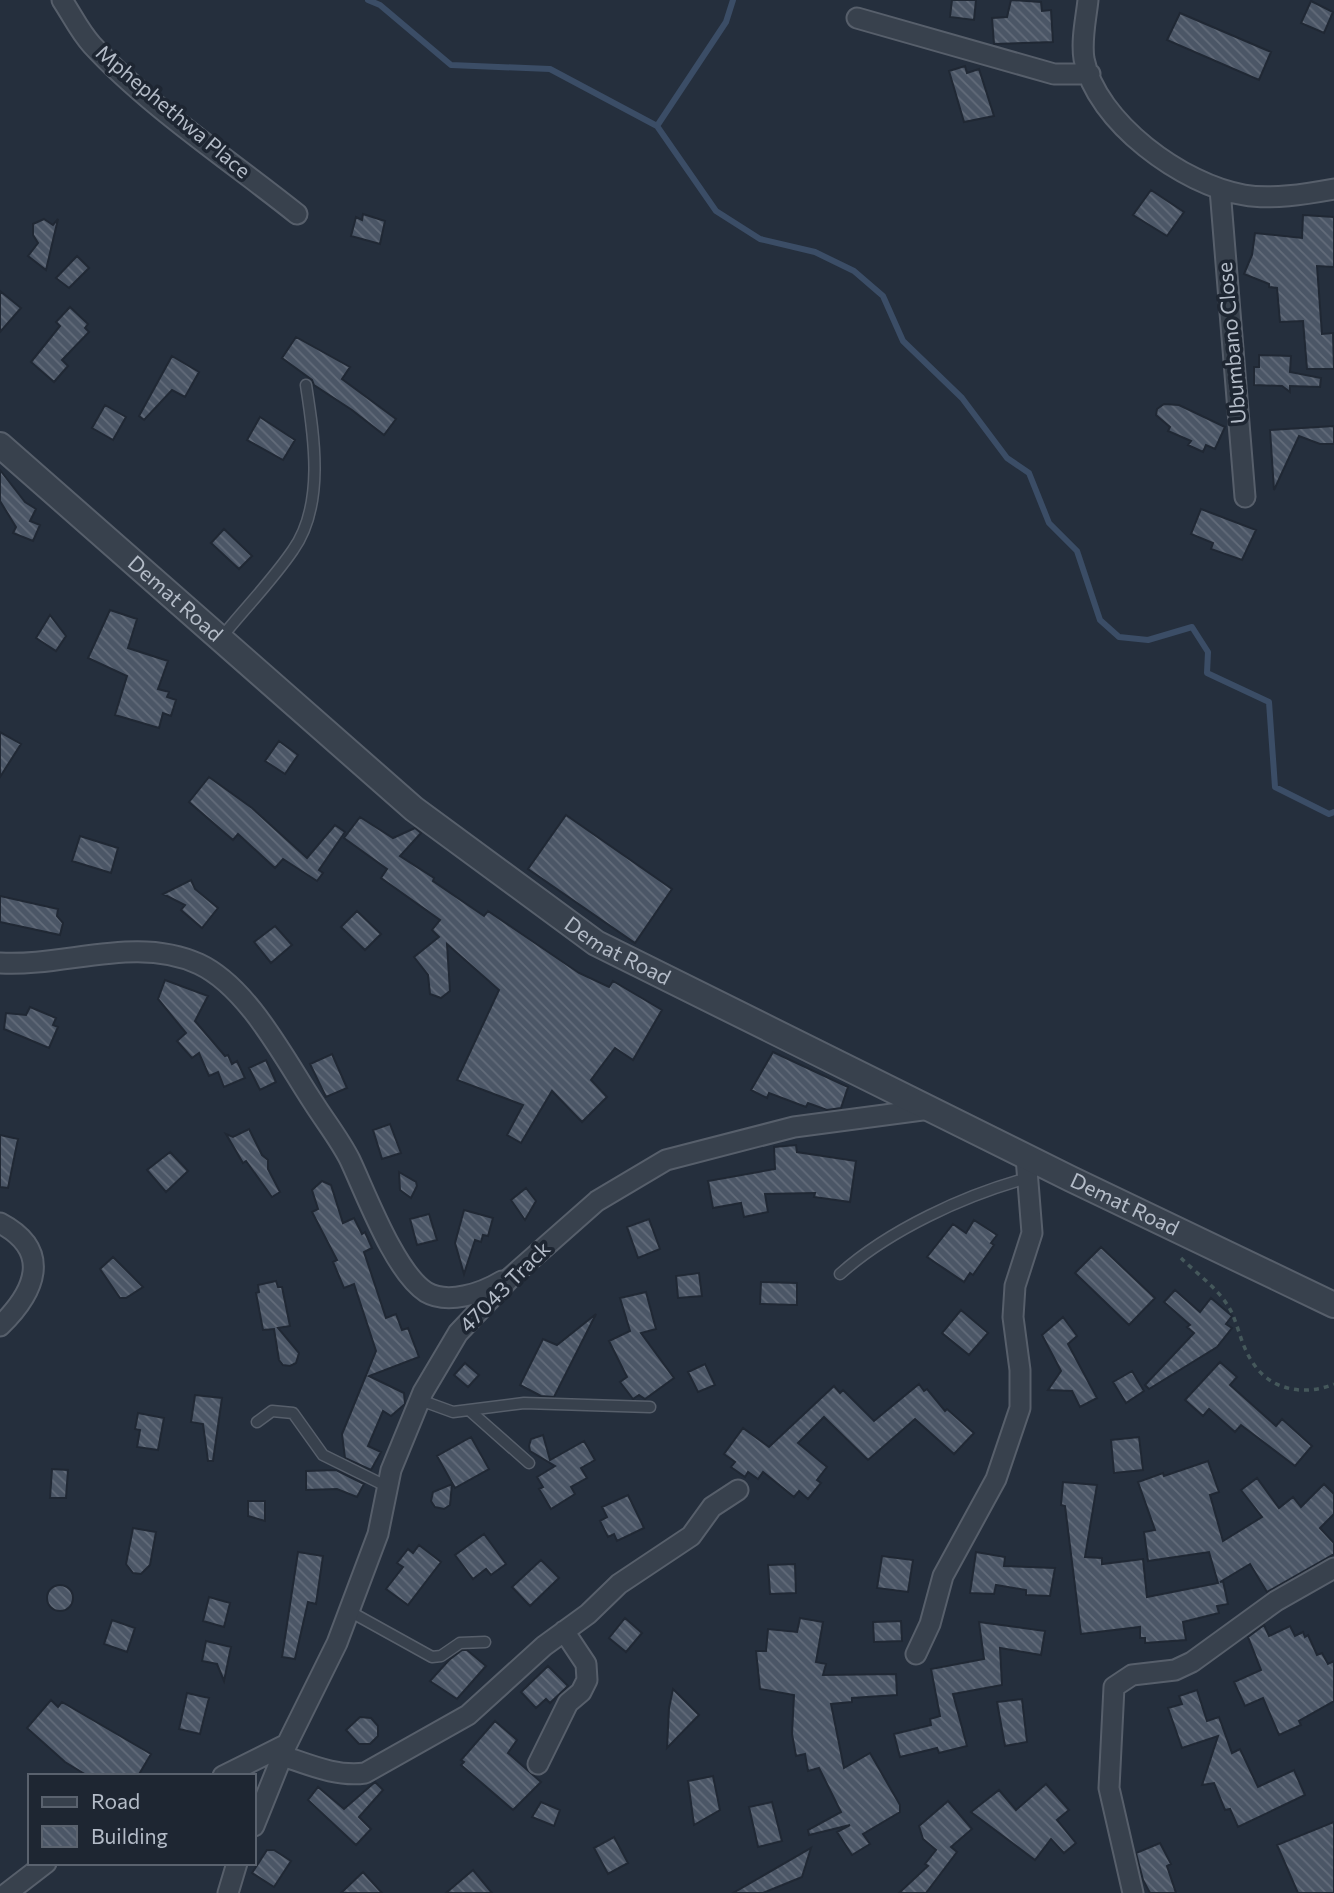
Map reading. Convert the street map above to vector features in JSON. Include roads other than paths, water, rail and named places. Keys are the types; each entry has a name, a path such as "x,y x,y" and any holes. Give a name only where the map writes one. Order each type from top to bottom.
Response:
{"street":[{"name":"Mphephethwa Place","path":"62,0 91,44 121,72 297,214"},
{"path":"1088,0 1084,59 1094,86 1121,125 1158,156 1220,189 1245,196 1290,195 1334,189"},
{"path":"857,18 1055,74 1090,74"},
{"name":"Ubumbano Close","path":"1220,189 1245,497"},
{"name":"Demat Road","path":"0,444 414,809 596,943 930,1109 1027,1167 1334,1305"},
{"path":"0,962 137,951 175,956 220,976 243,1000 280,1052 348,1156 371,1209 406,1271 418,1286 436,1296 452,1297 489,1289 512,1276"},
{"name":"47043 Track","path":"256,1821 285,1750 337,1643 378,1534 391,1469 420,1400 458,1333 512,1276 597,1201 666,1160 794,1127 930,1109"},
{"path":"915,1654 930,1624 943,1576 996,1479 1020,1408 1020,1370 1013,1317 1014,1286 1032,1233 1027,1167"},
{"path":"0,1223 15,1231 27,1246 35,1264 29,1292 0,1326"},
{"path":"228,1774 285,1750 326,1771 365,1773 468,1715 564,1631 588,1614 619,1584 691,1536 712,1507 738,1490"},
{"path":"1133,1893 1109,1787 1114,1687 1132,1675 1175,1670 1192,1662 1276,1601 1334,1568"},
{"path":"538,1764 568,1703 581,1692 587,1680 586,1664 564,1631"},
{"path":"7,1893 43,1865"},
{"path":"228,1893 236,1865"}],"lane":[{"path":"220,638 295,548 308,519 314,437 306,385"},
{"path":"840,1274 874,1246 1027,1167"},
{"path":"420,1400 453,1412 524,1403 650,1407"},
{"path":"469,1410 529,1464"},
{"path":"257,1422 272,1411 293,1413 323,1455 388,1487"},
{"path":"349,1611 432,1657 441,1656 460,1643 485,1642"}],"waterway":[{"path":"368,0 380,5 451,65 550,69 657,126 716,211 760,239 815,252 854,271 883,296 903,341 962,398 1007,458 1029,473 1049,523 1077,551 1100,620 1119,637 1148,640 1192,627 1208,652 1207,673 1269,702 1275,787 1329,814 1334,812"},
{"path":"657,126 726,22 733,0"}]}
